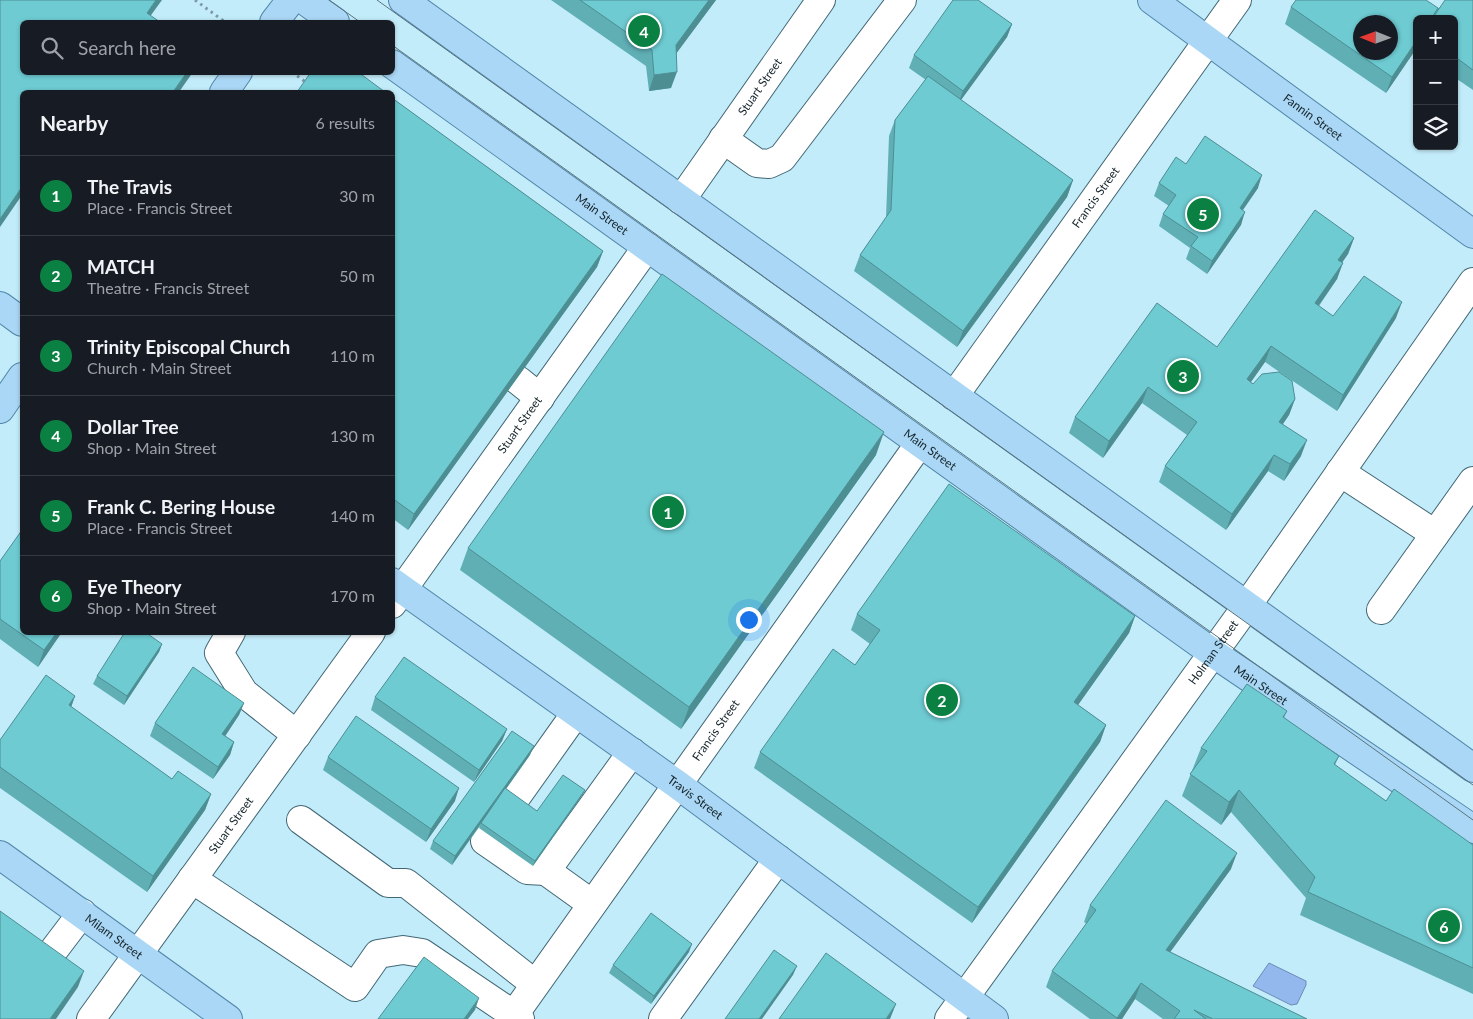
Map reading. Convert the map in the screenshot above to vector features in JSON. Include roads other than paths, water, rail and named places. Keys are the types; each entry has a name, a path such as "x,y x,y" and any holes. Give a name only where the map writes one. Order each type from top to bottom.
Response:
{"main road":[{"path":"275,20 290,0"},
{"path":"304,0 332,20"},
{"path":"403,0 1473,768"},
{"name":"Fannin Street","path":"1152,0 1473,234"},
{"name":"Main Street","path":"395,66 1213,653 1473,830"},
{"path":"225,90 236,75"},
{"path":"0,306 20,321"},
{"path":"0,409 20,380"},
{"name":"Travis Street","path":"396,592 632,752 778,859 956,1008 994,1019"},
{"name":"Milam Street","path":"0,854 228,1019"}],"street":[{"name":"Stuart Street","path":"681,200 821,0"},
{"path":"723,139 757,163 769,164 782,158 902,0"},
{"name":"Francis Street","path":"954,396 1236,0"},
{"name":"Stuart Street","path":"396,592 540,398 647,247"},
{"name":"Holman Street","path":"956,1008 1213,653 1473,282"},
{"path":"478,354 519,381 540,398"},
{"name":"Francis Street","path":"515,1017 535,984 920,443"},
{"path":"1340,472 1435,534"},
{"path":"1381,610 1473,481"},
{"path":"229,635 219,654 244,694 297,735"},
{"name":"Stuart Street","path":"91,1019 369,635"},
{"path":"576,713 485,841 528,870 546,871 592,904"},
{"path":"546,871 632,752"},
{"path":"301,820 388,883 406,884 535,984"},
{"path":"663,1019 778,859"},
{"path":"192,879 355,987 378,954 403,950 422,953 515,1017"},
{"path":"44,963 82,913"}],"water":[{"path":"1269,963 1306,981 1297,1004 1291,1005 1253,986"}],"tram line":[{"path":"329,0 357,20"},
{"path":"377,0 1473,785"},
{"path":"395,47 1473,820"}],"place":[{"name":"Dollar Tree","path":"644,31"},
{"name":"Frank C. Bering House","path":"1203,214"},
{"name":"Trinity Episcopal Church","path":"1183,376"},
{"name":"The Travis","path":"668,512"},
{"name":"MATCH","path":"942,700"},
{"name":"Eye Theory","path":"1444,926"}]}
